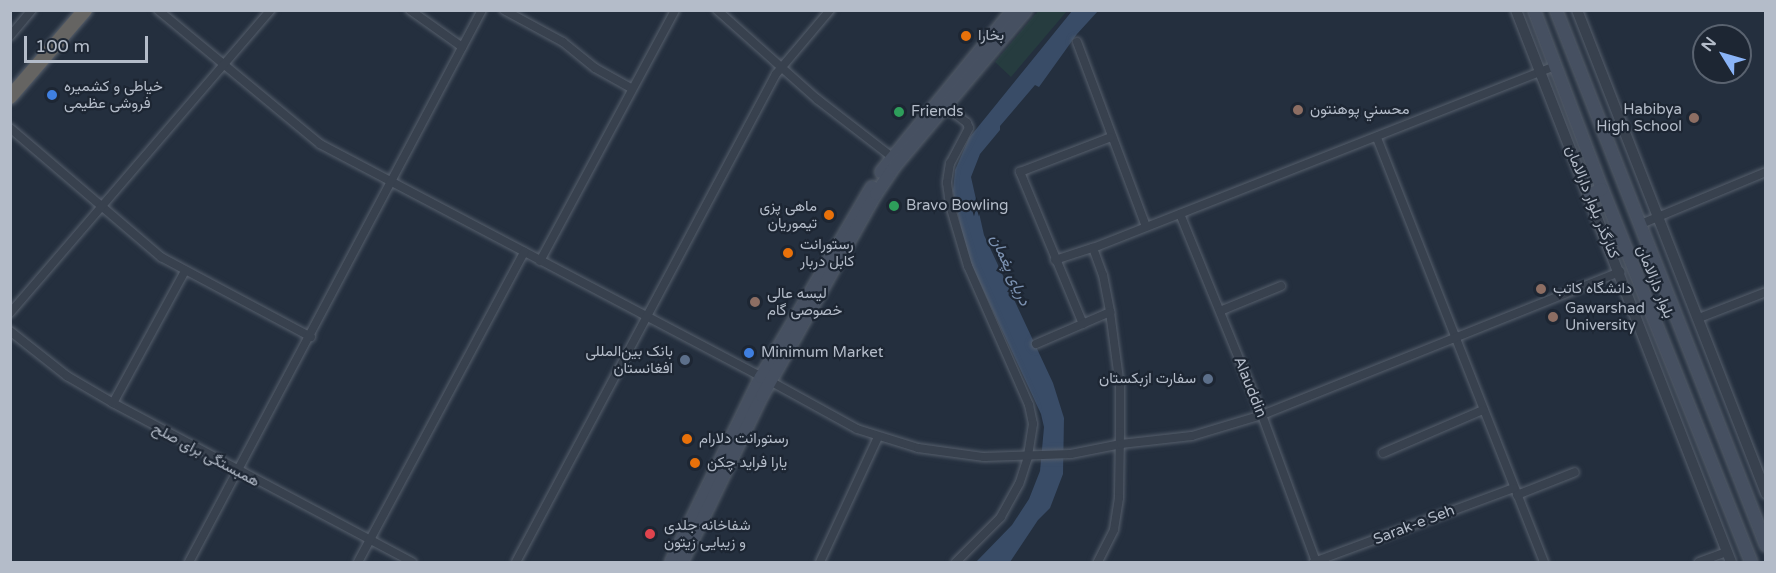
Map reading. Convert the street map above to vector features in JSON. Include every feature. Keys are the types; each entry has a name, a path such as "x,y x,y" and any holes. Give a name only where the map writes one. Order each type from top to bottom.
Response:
{"highway":[{"path":"10,97 85,10"}],"main road":[{"path":"671,562 765,379 863,201 892,157 985,52 1026,10"},
{"name":"بلوار دارالامان","path":"1534,10 1602,189 1751,562"},
{"name":"بلوار دارالامان","path":"1556,10 1766,545"},
{"path":"682,562 765,379 894,167 946,107 1011,11"},
{"path":"1589,195 1602,189"}],"street":[{"path":"10,36 32,10"},
{"path":"158,10 224,67 320,144 857,429 918,448 957,455 1030,457 1071,454 1120,444 1192,436 1262,415 1620,272"},
{"path":"10,313 271,10"},
{"path":"410,10 462,47"},
{"path":"189,562 311,337 390,181 482,10"},
{"path":"504,10 562,42 595,68 631,88"},
{"path":"540,261 631,88 675,10"},
{"path":"717,10 817,99 892,157"},
{"path":"516,562 645,316 781,67 830,10"},
{"name":"کنارگذر بلوار دارالامان","path":"1516,10 1620,272 1729,557"},
{"path":"1576,10 1766,493"},
{"path":"1077,42 1146,227"},
{"path":"1054,260 1093,249 1556,66"},
{"path":"946,107 967,123 969,128 950,163 947,183 950,205 968,266 1029,405 1033,424 1030,457 1019,484 1001,517 956,562"},
{"path":"10,128 161,258 311,337"},
{"path":"1083,324 1054,260 1020,172 1112,137"},
{"path":"1377,138 1544,562"},
{"path":"1641,224 1766,172"},
{"name":"Alauddin","path":"1180,214 1262,415 1315,562"},
{"path":"1093,249 1103,275 1120,387 1119,498 1114,530 1098,562"},
{"path":"358,562 524,252"},
{"path":"113,404 185,271"},
{"path":"1220,311 1281,286"},
{"path":"1699,318 1766,292"},
{"path":"1036,344 1110,312"},
{"name":"همبستگی برای صلح","path":"10,331 67,376 113,404 412,562"},
{"path":"1383,453 1483,410"},
{"path":"820,562 878,437"},
{"name":"Sarak-e Seh","path":"1315,562 1575,472"},
{"path":"1699,562 1729,557"}],"green space":[{"path":"1038,11 1067,11 1011,77 995,62"}],"water":[{"path":"1072,11 1098,11 1077,34 1039,87 1035,85 1000,126 1000,130 980,154 971,177 984,235 1053,383 1064,418 1063,474 1050,508 1038,520 1010,562 976,562 1012,525 1029,499 1040,471 1044,427 1041,414 967,255 953,191 955,170 969,138"}],"place":[{"name":"بخارا","path":"966,36"},
{"name":"خیاطی و کشمیره فروشی عظیمی","path":"52,95"},
{"name":"محسني پوهنتون","path":"1298,110"},
{"name":"Friends","path":"899,112"},
{"name":"Habibya High School","path":"1694,118"},
{"name":"Bravo Bowling","path":"894,206"},
{"name":"ماهی پزی تیموریان","path":"829,215"},
{"name":"رستورانت کابل دربار","path":"788,253"},
{"name":"دانشگاه کاتب","path":"1541,289"},
{"name":"لیسه عالی خصوصی گام","path":"755,302"},
{"name":"Gawarshad University","path":"1553,317"},
{"name":"Minimum Market","path":"749,353"},
{"name":"بانک بین‌المللی افغانستان","path":"685,360"},
{"name":"سفارت ازبکستان","path":"1208,379"},
{"name":"رستورانت دلارام","path":"687,439"},
{"name":"یارا فراید چکن","path":"695,463"},
{"name":"شفاخانه جلدی و زیبایی زیتون","path":"650,534"}],"water label":[{"name":"دریای پغمان","path":"1010,270"}]}
